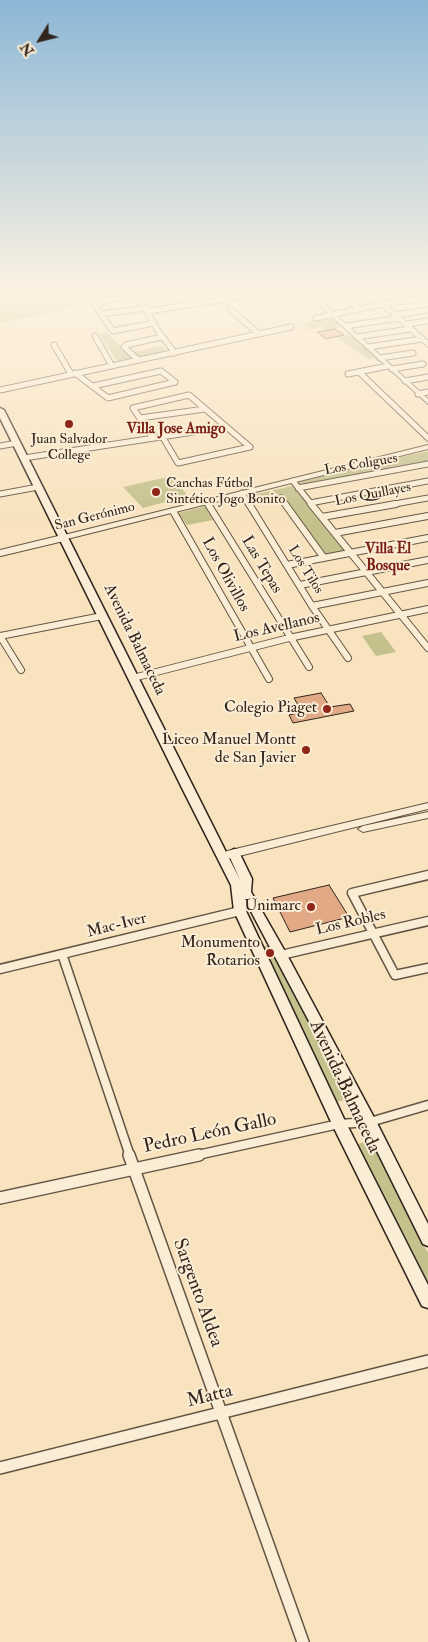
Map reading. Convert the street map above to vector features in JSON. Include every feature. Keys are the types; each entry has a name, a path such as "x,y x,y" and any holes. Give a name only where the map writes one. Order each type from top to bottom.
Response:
{"main road":[{"name":"Avenida Balmaceda","path":"0,411 133,678 228,855 246,879 241,889 240,912 339,1124 428,1301"},
{"name":"Avenida Balmaceda","path":"241,889 250,898 281,955 370,1122 428,1239"}],"street":[{"path":"69,368 73,374 108,398 175,382 161,371 93,386"},
{"path":"0,390 104,368"},
{"path":"348,374 386,368"},
{"path":"391,368 428,402"},
{"path":"359,372 428,438"},
{"path":"405,381 428,377"},
{"path":"418,394 428,392"},
{"path":"153,438 133,408 189,395 250,447 178,463 162,436"},
{"path":"140,418 205,409"},
{"path":"24,458 226,427"},
{"path":"0,446 17,443"},
{"name":"San Gerónimo","path":"0,553 428,447"},
{"name":"Los Coligues","path":"298,488 428,464"},
{"path":"293,480 428,648"},
{"path":"310,503 428,481"},
{"path":"0,494 38,487"},
{"name":"Los Tilos","path":"242,493 312,606 348,658"},
{"path":"281,498 324,558"},
{"name":"Los Quillayes","path":"322,517 428,498"},
{"name":"Las Tepas","path":"207,502 289,638 309,667"},
{"name":"Los Olivillos","path":"173,511 269,679"},
{"path":"335,533 428,516"},
{"path":"287,565 428,538"},
{"path":"300,585 428,560"},
{"path":"312,606 428,583"},
{"name":"Los Avellanos","path":"133,678 289,638 428,609"},
{"path":"21,670 0,636 102,616"},
{"path":"228,855 428,806"},
{"path":"324,831 363,829 428,815"},
{"path":"427,877 352,893 395,975 428,968"},
{"name":"Mac-Iver","path":"0,970 240,912"},
{"name":"Los Robles","path":"281,955 373,932 428,921"},
{"name":"Sargento Aldea","path":"62,954 134,1169 302,1642"},
{"name":"Pedro León Gallo","path":"0,1198 339,1124 370,1122 428,1105"},
{"name":"Matta","path":"0,1468 428,1361"}],"shaded area":[{"path":"428,451 428,466 302,488 296,481"},
{"name":"Canchas Fútbol Sintético Jogo Bonito","path":"172,476 188,496 143,508 123,487"},
{"path":"292,486 351,555 327,558 283,496 250,500 248,496"},
{"path":"206,506 213,520 187,525 178,513"},
{"path":"381,632 396,652 376,656 362,636"},
{"path":"272,944 352,1099 334,1102 260,947"},
{"path":"370,1140 428,1253 428,1288 355,1145"}],"building":[{"name":"Colegio Piaget","path":"321,693 330,707 350,704 354,711 293,723 289,715 302,712 294,698"},
{"name":"Unimarc","path":"329,885 349,917 290,932 273,898"}],"place":[{"name":"Juan Salvador College","path":"69,424"},
{"name":"Canchas Fútbol Sintético Jogo Bonito","path":"156,492"},
{"name":"Colegio Piaget","path":"327,709"},
{"name":"Liceo Manuel Montt de San Javier","path":"306,750"},
{"name":"Unimarc","path":"311,907"},
{"name":"Monumento Rotarios","path":"270,953"}],"district":[{"name":"Villa Jose Amigo","path":"176,430"},
{"name":"Villa El Bosque","path":"388,558"}]}
